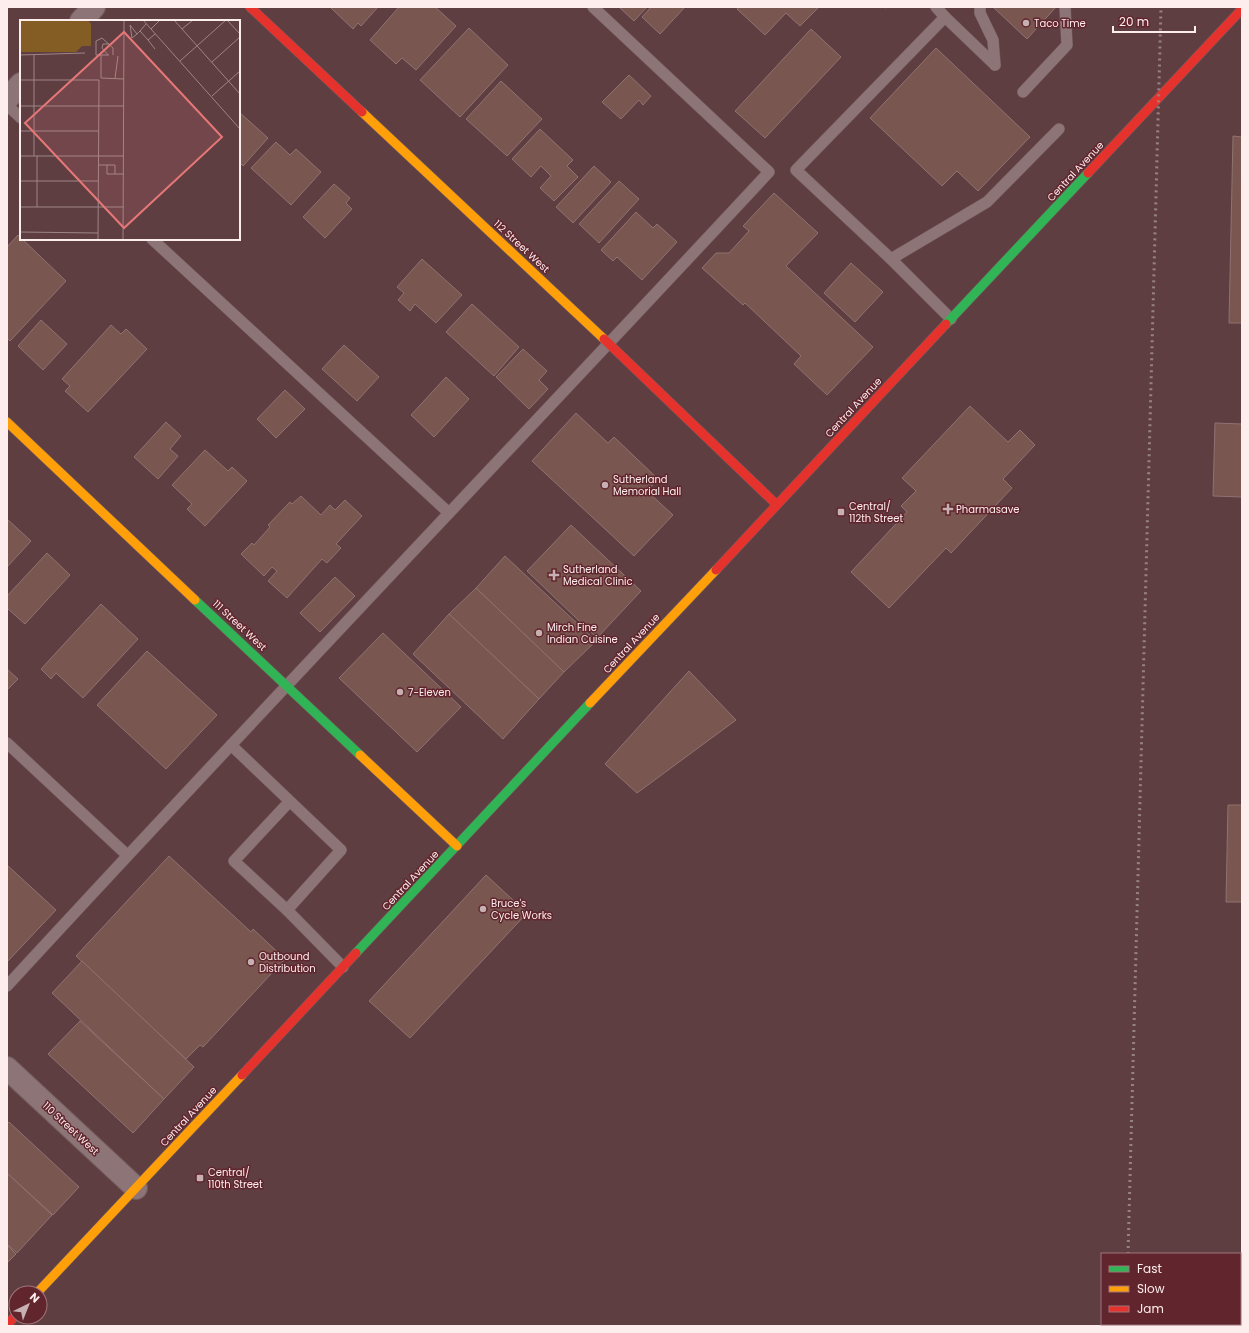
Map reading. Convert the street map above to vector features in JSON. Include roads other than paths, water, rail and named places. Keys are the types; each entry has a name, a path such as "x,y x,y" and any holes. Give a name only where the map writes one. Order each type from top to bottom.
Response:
{"main road":[{"name":"112 Street West","path":"250,7 610,344 776,504"},
{"name":"Central Avenue","path":"45,1285 1242,9"},
{"name":"111 Street West","path":"7,422 288,685 457,846"}],"street":[{"path":"82,20 94,7"},
{"path":"7,99 20,85"},
{"name":"110 Street West","path":"7,1068 136,1188"}],"lane":[{"path":"7,986 127,855 610,344 770,172 593,7"},
{"path":"936,7 995,66 993,40 980,12 980,7"},
{"path":"1023,92 1067,45 1065,7"},
{"path":"945,17 796,170 891,259 951,320"},
{"path":"7,105 20,117"},
{"path":"891,259 987,202 1059,129"},
{"path":"153,240 450,513"},
{"path":"7,743 127,855"},
{"path":"231,745 341,850 287,910"},
{"path":"289,802 234,861 287,910 343,967"}],"railway":[{"path":"1128,1253 1161,7"}],"place":[{"name":"Taco Time","path":"1026,23"},
{"name":"Sutherland Memorial Hall","path":"605,485"},
{"name":"Pharmasave","path":"948,509"},
{"name":"Central/ 112th Street","path":"841,512"},
{"name":"Sutherland Medical Clinic","path":"554,575"},
{"name":"Mirch Fine Indian Cuisine","path":"539,633"},
{"name":"7-Eleven","path":"400,692"},
{"name":"Bruce's Cycle Works","path":"483,909"},
{"name":"Outbound Distribution","path":"251,962"},
{"name":"Central/ 110th Street","path":"200,1178"}]}
